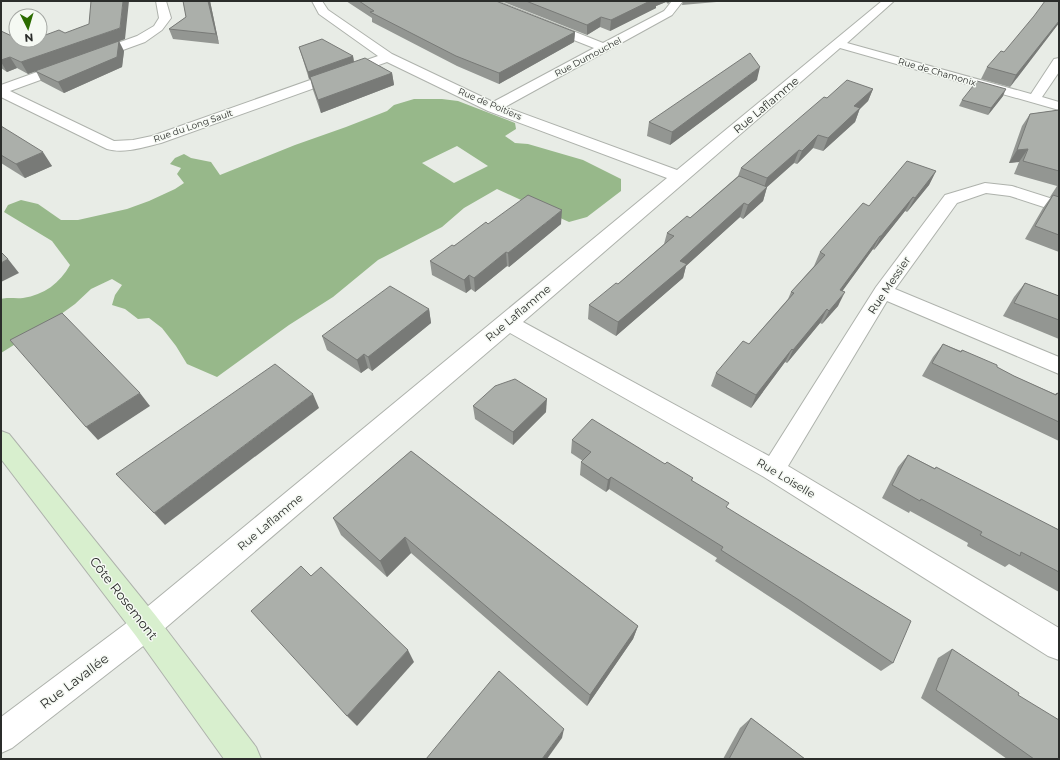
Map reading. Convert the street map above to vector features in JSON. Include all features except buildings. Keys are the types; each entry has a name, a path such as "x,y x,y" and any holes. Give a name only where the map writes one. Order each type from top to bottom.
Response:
{"street":[{"path":"1,91 141,39 158,28 165,18 161,1"},
{"name":"Rue de Poitiers","path":"317,1 323,12 388,57 493,108 680,177"},
{"path":"490,1 497,6 605,48"},
{"name":"Rue Dumouchel","path":"493,108 668,13 678,1"},
{"name":"Rue Laflamme","path":"146,626 889,1"},
{"name":"Rue de Chamonix","path":"838,44 1059,106"},
{"name":"Rue du Long Sault","path":"1,91 112,146 133,145 156,140 388,57"},
{"path":"1034,99 1059,62"},
{"name":"Rue Messier","path":"773,470 883,292 951,199 985,188 1012,191 1059,207"},
{"path":"883,292 1059,366"},
{"name":"Rue Loiselle","path":"507,322 773,470 1059,645"},
{"name":"Côte Rosemont","path":"1,440 146,626 244,759"},
{"name":"Rue Lavallée","path":"1,737 146,626"}],"green space":[{"path":"414,99 442,99 458,101 515,123 516,129 505,136 515,143 528,144 583,160 621,179 621,191 587,217 569,222 497,189 464,208 442,227 378,260 333,297 289,325 217,377 187,364 176,346 162,328 149,318 138,319 125,309 112,305 115,295 122,285 112,279 91,289 75,304 46,325 1,353 1,299 23,298 38,294 56,283 70,265 52,241 4,212 8,205 21,200 38,204 61,220 78,220 127,209 149,201 175,189 184,183 177,174 181,168 170,164 175,158 184,154 191,158 211,162 220,175 387,111 394,105","holes":["457,146 488,166 454,183 422,163"]}]}
